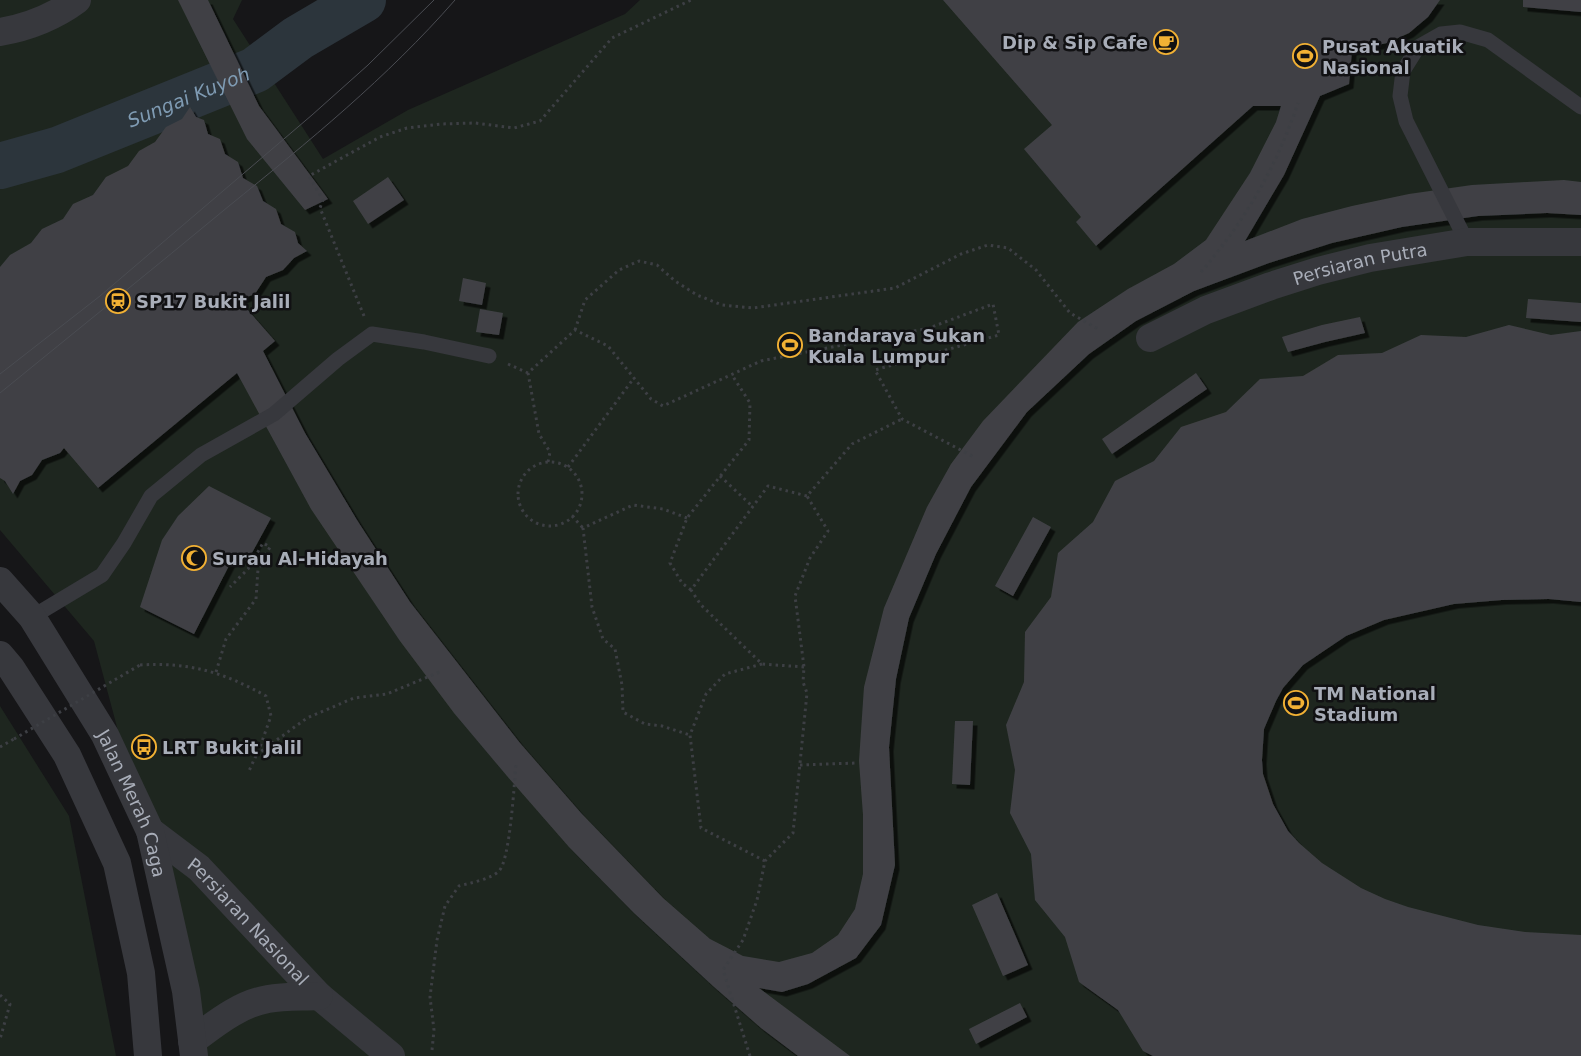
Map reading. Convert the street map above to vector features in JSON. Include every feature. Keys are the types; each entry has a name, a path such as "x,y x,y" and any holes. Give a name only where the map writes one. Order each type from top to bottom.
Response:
{"street":[{"path":"0,32 55,15 77,0"},
{"name":"Persiaran Putra","path":"1150,338 1206,310 1271,286 1318,271 1370,258 1467,242 1581,242"},
{"name":"Jalan Merah Caga","path":"0,581 32,616 105,734 150,831 186,990 193,1048"},
{"name":"Jalan Merah Caga","path":"0,655 11,668 67,755 117,862 141,973 148,1056"},
{"name":"Persiaran Nasional","path":"150,831 199,868 319,996 392,1056"},
{"name":"Persiaran Nasional","path":"193,1048 218,1021 242,1008 268,999 319,996"}],"lane":[{"path":"1467,242 1406,121 1400,96 1403,71 1418,47 1441,34 1460,32 1488,40 1581,107"},
{"path":"32,616 102,575 124,544 151,496 201,455 274,414 338,359 372,334 424,342 489,356"}],"path":[{"path":"372,334 320,208 323,200 309,176 380,137 407,128 475,123 514,128 540,121 612,38 692,0"},
{"path":"1202,272 1250,209 1262,188 1298,103"},
{"path":"548,462 550,452 539,434 528,373 574,330 585,300 619,270 639,261 657,265 675,281 698,295 722,305 753,308 895,288 961,254 988,245 1008,248 1036,270 1070,314 1098,329"},
{"path":"574,330 608,346 652,399 663,406 761,361 929,328 993,304 999,335 875,370 902,419 974,457"},
{"path":"732,375 750,404 749,440 687,518 670,563 682,583 692,590 701,604 762,664"},
{"path":"568,467 634,378"},
{"path":"807,496 852,444 902,419"},
{"path":"548,462 568,467 576,474 581,484 582,495 580,505 572,516 558,525 547,526 537,523 528,517 518,499 522,478 538,464 548,462"},
{"path":"720,476 753,508"},
{"path":"692,590 768,486 807,496 828,531 810,558 795,596 804,667 803,682 807,693 793,833 765,861 757,900 743,940 723,970 750,1056"},
{"path":"583,528 633,505 663,509 687,518"},
{"path":"572,516 583,528 592,607 603,639 615,649 622,685 623,712 645,724 662,726 690,735"},
{"path":"216,672 226,639 256,599 258,569 270,547 263,543 248,569 230,587"},
{"path":"0,747 140,665 174,664 216,672 266,696 271,716 248,773"},
{"path":"765,861 702,828 690,735 706,694 725,674 762,664 804,667"},
{"path":"256,756 307,718 354,698 387,694 442,671"},
{"path":"800,765 856,763"},
{"path":"432,1050 434,1030 430,997 437,940 445,906 459,886 476,882 498,873 503,865 509,832 516,766"},
{"path":"0,995 10,1004 0,1039"}],"shaded area":[{"name":"Bandaraya Sukan Kuala Lumpur","path":"0,0 242,0 233,19 323,159 408,110 625,14 640,0 1581,0 1581,1056 205,1056 94,641 0,530"},
{"path":"0,706 69,816 116,1056 0,1056"}],"building":[{"path":"178,0 208,0 259,106 328,199 305,210 247,139"},
{"path":"943,0 1440,0 1428,17 1409,33 1387,43 1352,51 1349,84 1320,96 1284,175 1245,241 1302,219 1352,206 1409,194 1472,185 1564,180 1581,182 1581,215 1547,213 1478,216 1402,227 1332,243 1269,263 1194,291 1136,321 1089,354 1027,412 971,487 936,554 909,618 896,679 889,747 895,865 881,925 856,958 808,984 782,992 759,988 850,1056 798,1056 761,1028 634,913 569,847 454,713 400,641 311,509 237,373 98,488 64,448 60,453 42,460 32,475 20,481 13,494 5,481 0,478 0,267 10,255 31,243 42,229 63,219 73,204 93,195 106,177 128,166 139,151 155,142 166,127 182,119 190,107 196,117 204,120 208,134 220,139 225,154 238,162 243,178 257,186 263,201 276,209 281,224 295,232 298,243 307,251 294,258 283,270 266,277 255,294 239,300 275,341 263,351 305,433 357,520 410,602 520,743 581,813 663,898 710,939 743,956 779,962 812,953 838,935 855,909 863,874 863,815 859,761 864,687 884,608 927,507 951,464 983,421 1078,322 1128,289 1174,264 1206,240 1250,173 1276,122 1281,106 1253,106 1096,246 1076,222 1081,217 1024,149 1052,125"},
{"path":"1523,0 1581,0 1581,12 1523,7"},
{"path":"388,177 404,200 368,224 353,201"},
{"path":"463,278 486,283 482,305 459,301"},
{"path":"1528,299 1581,303 1581,322 1526,318"},
{"path":"480,309 503,313 499,335 476,332"},
{"path":"1360,317 1365,333 1288,352 1282,337 1322,325"},
{"name":"TM National Stadium","path":"1509,325 1551,335 1581,331 1581,602 1549,599 1454,604 1384,620 1346,636 1303,665 1283,688 1264,729 1263,774 1273,804 1288,831 1322,863 1361,888 1408,907 1478,925 1525,932 1581,935 1581,1056 1153,1056 1143,1051 1118,1010 1079,982 1065,937 1035,900 1031,854 1010,813 1015,770 1006,725 1024,682 1025,632 1051,597 1058,553 1093,522 1115,481 1154,461 1181,427 1226,412 1260,379 1303,376 1338,355 1382,353 1421,335 1466,337"},
{"path":"1196,373 1207,389 1112,454 1102,439"},
{"name":"Surau Al-Hidayah","path":"209,486 271,518 247,562 235,554 194,634 140,607 162,540 178,516"},
{"path":"1033,517 1051,527 1013,596 995,586"},
{"path":"955,721 973,721 970,785 952,784"},
{"path":"997,893 1028,965 1003,976 972,905"},
{"path":"1020,1003 1027,1017 976,1044 969,1029"}],"waterway":[{"name":"Sungai Kuyoh","path":"0,166 57,150 255,70 298,38 363,0"}],"tram line":[{"path":"0,374 100,296 312,115 368,65 434,0"},
{"path":"0,393 346,108 402,56 455,0"}],"place":[{"name":"Dip & Sip Cafe","path":"1166,42"},
{"name":"Pusat Akuatik Nasional","path":"1305,56"},
{"name":"SP17 Bukit Jalil","path":"118,301"},
{"name":"Bandaraya Sukan Kuala Lumpur","path":"790,345"},
{"name":"Surau Al-Hidayah","path":"194,558"},
{"name":"TM National Stadium","path":"1296,703"},
{"name":"LRT Bukit Jalil","path":"144,747"}]}
